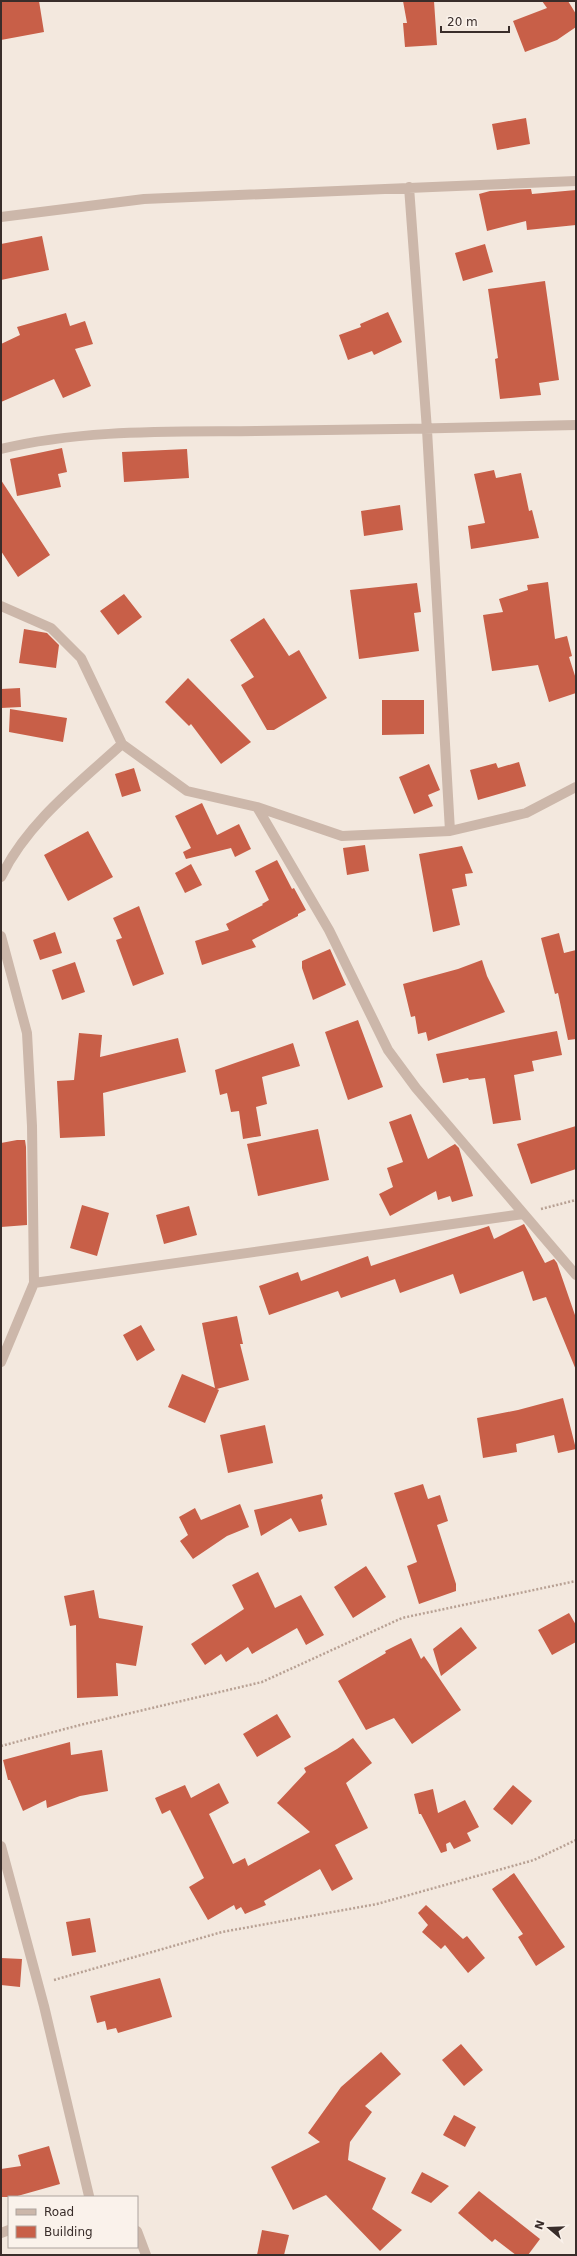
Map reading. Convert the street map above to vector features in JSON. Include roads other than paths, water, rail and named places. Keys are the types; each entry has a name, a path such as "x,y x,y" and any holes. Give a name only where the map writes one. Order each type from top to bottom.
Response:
{"street":[{"path":"1,217 144,199 576,181"},
{"path":"409,187 427,430 450,831"},
{"path":"1,448 23,443 131,432 427,430 576,425"},
{"path":"1,606 51,628 81,658 122,744 187,791 257,807 342,836 450,831 526,813 576,787"},
{"path":"1,877 12,854 53,806 122,744"},
{"path":"257,807 329,930 388,1050 416,1088 576,1275"},
{"path":"1,936 27,1033 32,1126 34,1283 1,1362"},
{"path":"34,1283 523,1214"},
{"path":"1,1846 38,1985 91,2196"},
{"path":"138,2234 146,2255"}]}
